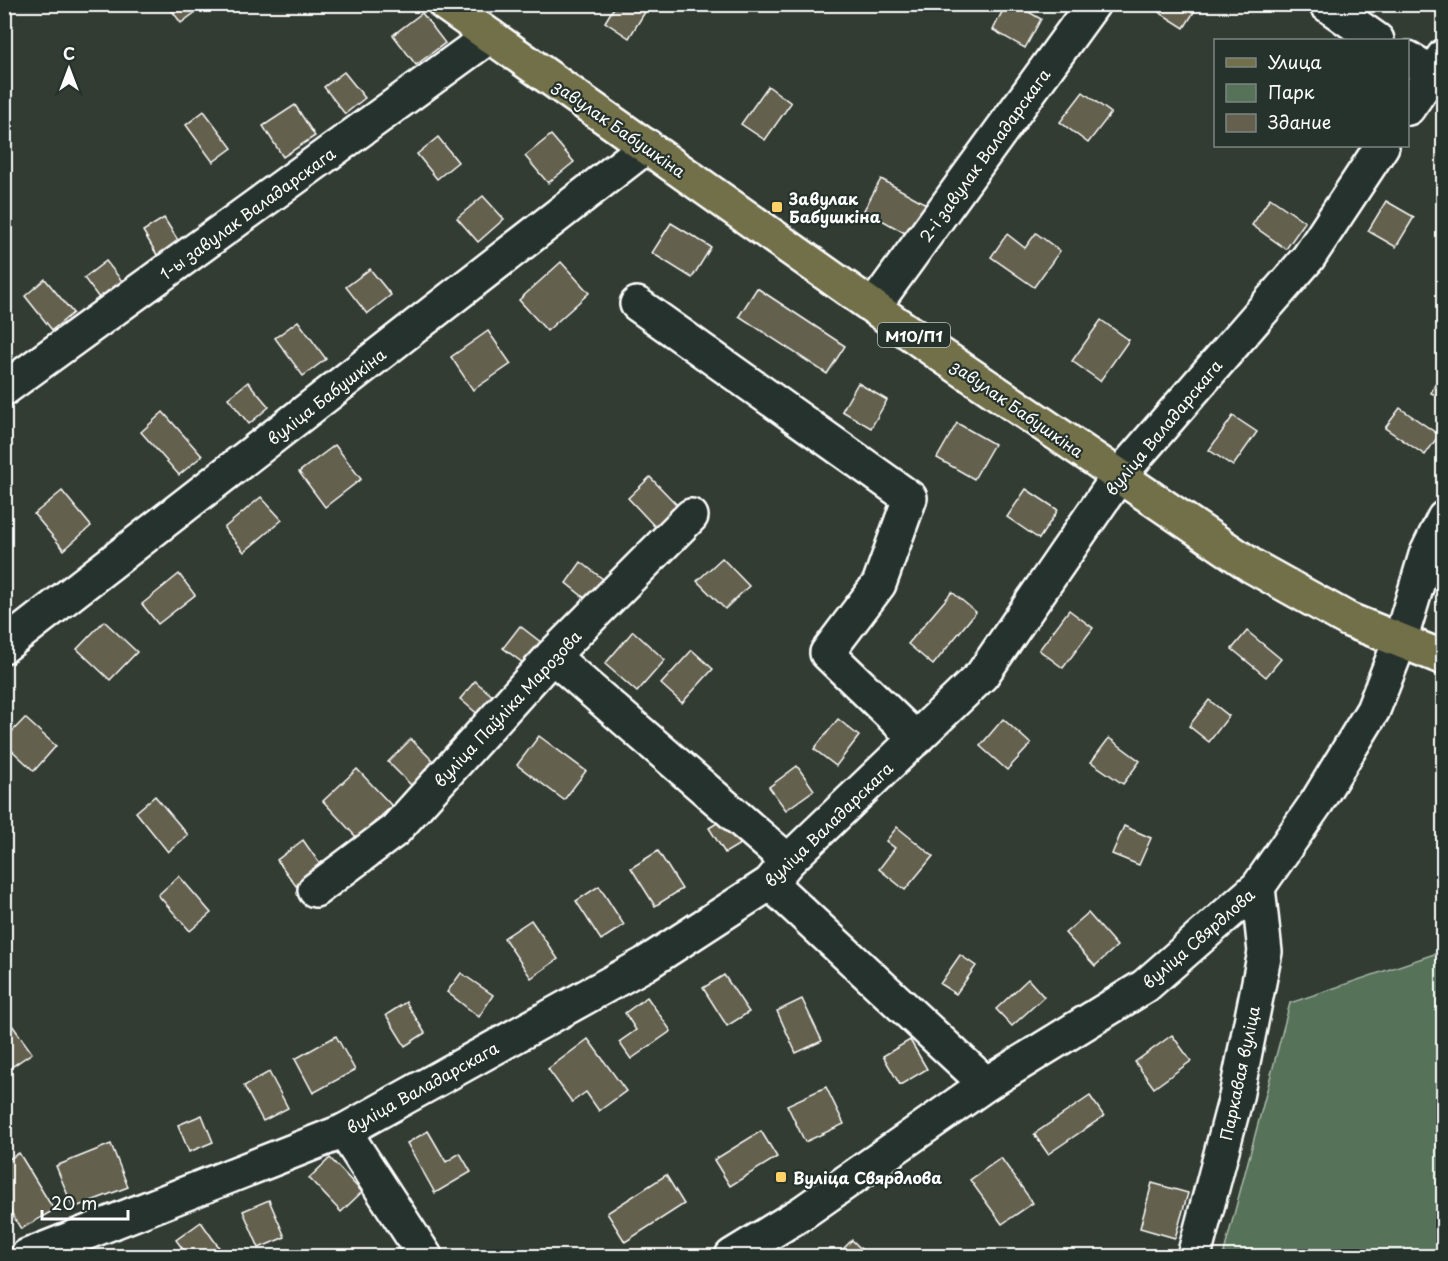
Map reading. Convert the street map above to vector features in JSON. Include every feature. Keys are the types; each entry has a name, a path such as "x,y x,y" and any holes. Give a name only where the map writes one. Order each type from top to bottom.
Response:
{"main road":[{"name":"завулак Бабушкіна","path":"445,4 1118,477 1252,566 1349,620 1400,641"},
{"name":"М10/П1","path":"1400,641 1443,658"}],"street":[{"name":"2-і завулак Валадарскага","path":"874,306 1093,4"},
{"path":"1326,4 1376,39"},
{"name":"1-ы завулак Валадарскага","path":"4,389 490,36"},
{"path":"1409,103 1427,62"},
{"name":"вуліца Бабушкіна","path":"4,646 647,146"},
{"name":"вуліца Валадарскага","path":"27,1257 344,1131 645,964 779,872 982,675 1118,477 1308,258 1381,147"},
{"path":"637,304 910,498 879,584 827,653 916,739"},
{"name":"вуліца Паўліка Марозова","path":"315,890 395,830 552,656 691,516"},
{"name":"вуліца Свярдлова","path":"750,1252 986,1084 1145,986 1257,886 1317,802 1373,710 1400,641 1426,555 1443,518"},
{"path":"552,656 779,872 986,1084"},
{"name":"Паркавая вуліца","path":"1194,1257 1236,1097 1265,952 1257,886"},
{"path":"344,1131 425,1257"}],"green space":[{"path":"1443,951 1443,1256 1223,1256 1290,1003"}],"building":[{"path":"167,4 205,4 205,5 181,23"},
{"path":"616,4 650,4 629,38 605,22"},
{"path":"1006,4 1015,4 1041,19 1025,48 993,30"},
{"path":"1157,4 1199,4 1184,28 1154,9"},
{"path":"422,13 445,43 416,65 393,35"},
{"path":"344,72 365,98 345,114 324,87"},
{"path":"768,86 791,103 765,140 741,124"},
{"path":"1083,92 1111,113 1088,143 1060,122"},
{"path":"295,105 315,136 283,157 263,126"},
{"path":"204,111 232,148 213,162 186,125"},
{"path":"551,135 574,162 548,183 525,156"},
{"path":"438,137 458,162 437,179 417,154"},
{"path":"881,179 928,205 910,236 864,210"},
{"path":"483,196 504,219 478,242 457,218"},
{"path":"1270,198 1305,222 1286,249 1252,225"},
{"path":"1386,201 1414,217 1396,247 1368,231"},
{"path":"164,218 179,242 157,255 143,231"},
{"path":"671,223 711,247 692,278 652,253"},
{"path":"1036,233 1060,251 1034,287 991,257 1007,234 1025,248"},
{"path":"106,261 122,281 99,298 84,278"},
{"path":"561,262 589,293 547,331 519,300"},
{"path":"370,269 391,295 367,314 346,287"},
{"path":"45,279 73,313 52,330 25,296"},
{"path":"757,288 845,346 827,374 739,316"},
{"path":"4,305 12,314 4,320"},
{"path":"1101,320 1129,340 1100,381 1072,361"},
{"path":"298,321 326,359 303,376 275,338"},
{"path":"488,331 511,364 473,390 451,357"},
{"path":"1444,366 1444,399 1431,393"},
{"path":"248,382 269,407 249,424 228,398"},
{"path":"858,383 887,400 871,428 842,411"},
{"path":"1400,408 1439,435 1425,455 1385,428"},
{"path":"163,412 202,456 179,475 141,432"},
{"path":"1233,416 1257,432 1233,466 1209,450"},
{"path":"957,423 994,444 974,479 937,458"},
{"path":"335,445 361,479 325,507 299,472"},
{"path":"650,477 680,508 658,530 628,498"},
{"path":"1026,489 1058,510 1039,539 1007,517"},
{"path":"62,491 91,526 64,550 34,514"},
{"path":"261,497 282,520 244,552 224,528"},
{"path":"722,558 749,586 725,609 697,581"},
{"path":"581,562 617,590 601,611 566,583"},
{"path":"179,574 195,595 158,624 142,604"},
{"path":"952,592 976,612 933,665 908,644"},
{"path":"1069,610 1093,628 1063,668 1039,650"},
{"path":"104,621 137,652 110,680 77,649"},
{"path":"520,626 551,650 535,672 503,648"},
{"path":"633,631 665,660 637,692 605,664"},
{"path":"1247,631 1281,659 1266,677 1232,649"},
{"path":"692,650 713,669 682,703 661,684"},
{"path":"475,681 502,704 487,722 460,699"},
{"path":"1209,700 1229,716 1209,742 1189,726"},
{"path":"25,718 56,746 34,771 4,743 4,740"},
{"path":"838,719 859,736 836,766 814,749"},
{"path":"1003,719 1031,744 1007,770 980,746"},
{"path":"539,736 586,771 564,800 517,765"},
{"path":"1109,738 1140,761 1123,784 1091,762"},
{"path":"411,739 439,767 416,790 388,762"},
{"path":"797,766 814,790 786,810 769,787"},
{"path":"357,769 392,806 357,838 323,801"},
{"path":"155,796 188,835 168,852 136,812"},
{"path":"733,813 750,838 725,853 709,828"},
{"path":"1124,826 1151,838 1139,865 1112,854"},
{"path":"897,827 933,856 905,890 879,869 895,848 886,841"},
{"path":"303,840 322,867 296,886 277,860"},
{"path":"658,851 682,889 655,906 631,868"},
{"path":"179,876 211,913 190,931 158,895"},
{"path":"599,886 624,925 601,940 576,901"},
{"path":"1088,913 1117,946 1095,966 1065,933"},
{"path":"531,920 558,959 531,978 504,938"},
{"path":"960,955 976,966 956,994 940,984"},
{"path":"461,973 493,995 479,1017 447,992"},
{"path":"724,975 749,1012 727,1026 703,988"},
{"path":"1028,979 1044,997 1012,1026 996,1009"},
{"path":"647,997 671,1031 631,1059 619,1042 636,1030 625,1013"},
{"path":"802,999 822,1041 796,1053 777,1011"},
{"path":"406,1002 425,1033 405,1046 386,1015"},
{"path":"7,1018 32,1053 4,1072 4,1020"},
{"path":"1172,1035 1191,1061 1154,1088 1135,1062"},
{"path":"336,1036 355,1070 313,1093 295,1059"},
{"path":"588,1039 626,1091 599,1111 586,1092 572,1102 548,1069"},
{"path":"910,1040 927,1069 900,1085 883,1056"},
{"path":"269,1072 288,1108 263,1121 244,1086"},
{"path":"826,1087 844,1124 805,1142 787,1105"},
{"path":"1090,1096 1104,1116 1048,1154 1034,1134"},
{"path":"202,1115 213,1142 189,1152 178,1125"},
{"path":"428,1131 446,1162 460,1153 471,1172 435,1193 407,1143"},
{"path":"761,1131 777,1157 730,1186 714,1160"},
{"path":"111,1144 128,1187 73,1208 56,1166"},
{"path":"19,1153 54,1210 21,1229 4,1201 4,1162"},
{"path":"330,1158 362,1192 341,1212 309,1178"},
{"path":"1001,1158 1033,1203 1002,1224 970,1180"},
{"path":"666,1175 684,1204 625,1242 607,1213"},
{"path":"1152,1183 1188,1193 1175,1238 1140,1228"},
{"path":"269,1200 285,1237 259,1248 243,1211"},
{"path":"201,1222 225,1256 188,1256 176,1240"},
{"path":"852,1240 868,1256 836,1256"}],"place":[{"name":"Завулак Бабушкіна","path":"777,207"},
{"name":"Вуліца Свярдлова","path":"781,1177"}]}
